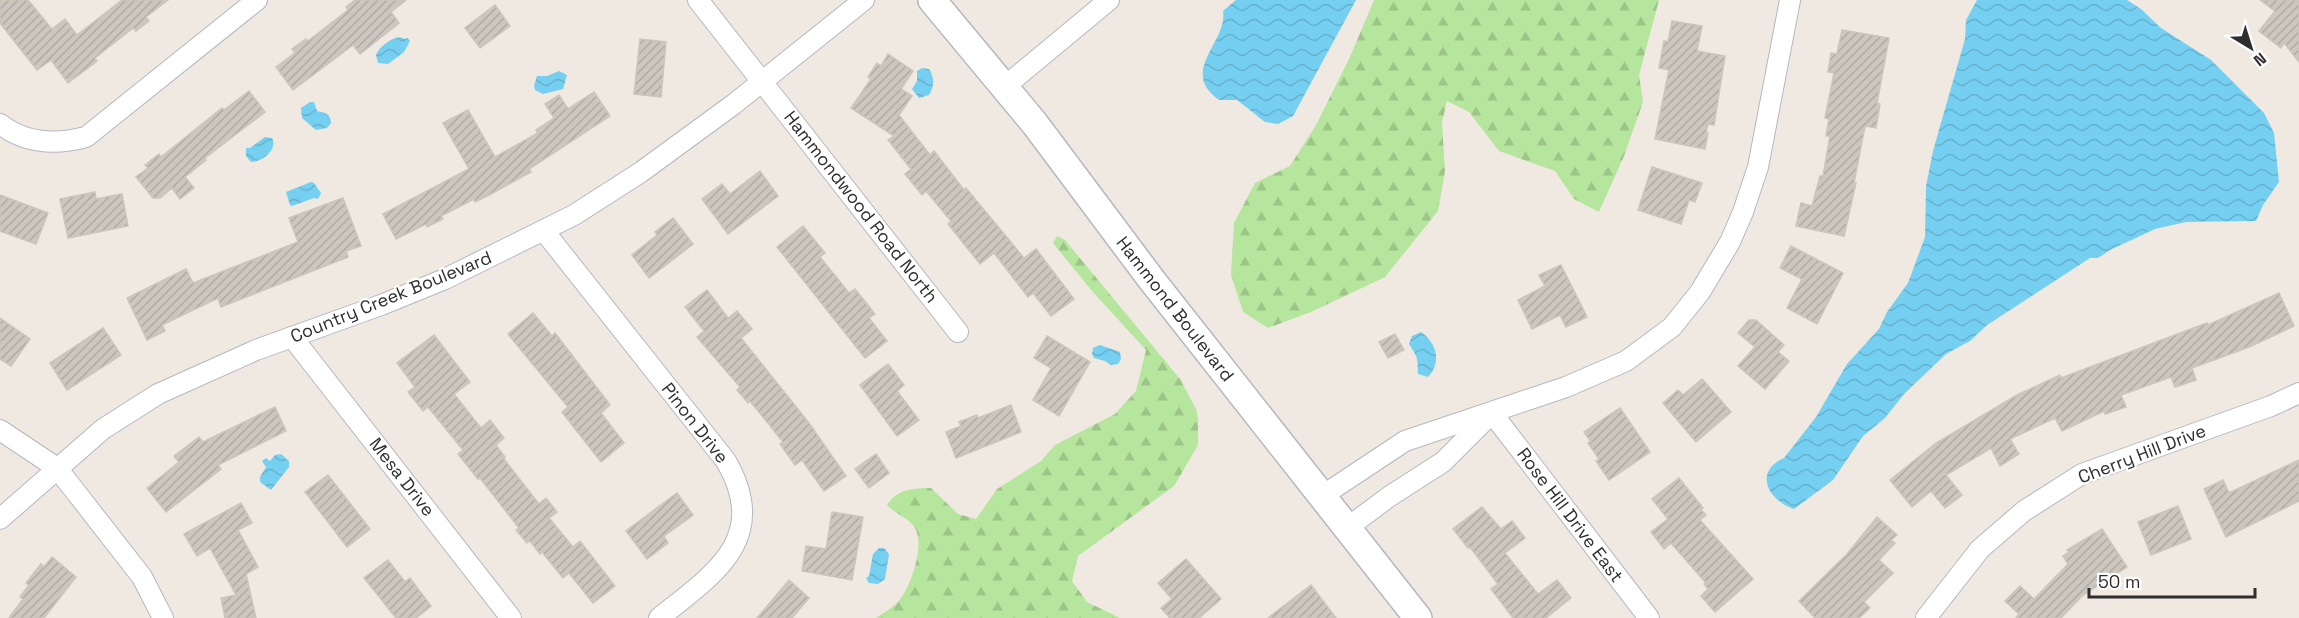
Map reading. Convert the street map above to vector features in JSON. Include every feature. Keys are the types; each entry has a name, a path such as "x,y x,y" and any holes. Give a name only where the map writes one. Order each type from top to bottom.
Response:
{"street":[{"path":"0,124 34,141 65,143 86,137 257,0"},
{"name":"Hammondwood Road North","path":"698,0 958,332"},
{"name":"Country Creek Boulevard","path":"0,519 117,419 158,394 256,350 381,305 445,279 574,215 641,172 763,81 864,0"},
{"name":"Hammond Boulevard","path":"932,0 1035,124 1150,279 1418,618"},
{"path":"1003,88 1109,0"},
{"path":"1322,496 1405,441 1566,387 1626,361 1672,327 1700,292 1730,242 1743,212 1758,167 1790,0"},
{"name":"Pinon Drive","path":"544,231 726,461 737,479 743,507 739,538 728,558 701,584 659,618"},
{"name":"Mesa Drive","path":"292,337 511,618"},
{"name":"Cherry Hill Drive","path":"1926,618 1980,549 2024,511 2082,474 2271,406 2299,393"},
{"path":"1347,528 1390,496 1443,462 1492,413"},
{"name":"Rose Hill Drive East","path":"1492,413 1648,618"},
{"path":"0,430 57,468 142,577 163,618"}],"green space":[{"path":"1374,0 1659,0 1639,75 1643,102 1624,156 1599,212 1574,199 1555,171 1499,151 1469,112 1447,101 1442,122 1445,171 1438,211 1385,277 1311,312 1268,328 1243,312 1231,275 1234,223 1255,183 1290,166 1316,125 1350,57"},
{"path":"1057,236 1065,240 1180,379 1196,409 1198,418 1198,445 1174,486 1078,556 1072,581 1087,602 1120,618 876,618 897,603 904,594 918,552 917,532 913,525 887,505 891,500 912,489 931,488 958,514 976,519 997,489 1041,461 1055,445 1115,414 1136,391 1146,350 1092,291 1053,243"}],"water":[{"path":"1236,0 1356,0 1293,116 1278,124 1265,122 1237,100 1219,100 1208,89 1203,78 1207,56 1223,23 1223,11"},
{"path":"1977,0 2127,0 2141,9 2161,28 2211,60 2264,113 2274,133 2279,182 2263,205 2256,221 2186,222 2155,229 2098,258 2090,258 1987,325 1970,341 1946,354 1904,394 1885,418 1863,436 1833,480 1794,509 1785,505 1771,493 1767,478 1769,471 1774,464 1784,458 1816,417 1847,364 1879,329 1887,312 1908,283 1925,237 1926,186 1933,151 1965,39 1966,20"},
{"path":"400,37 408,38 410,41 404,52 388,64 378,63 376,55 380,49 389,41"},
{"path":"922,68 929,69 933,82 929,95 919,98 912,89 917,81 917,71"},
{"path":"559,71 567,75 563,89 543,94 535,90 537,76 547,76"},
{"path":"314,102 317,111 330,117 331,123 327,128 316,130 302,118 301,108"},
{"path":"265,137 272,138 271,151 264,158 251,162 246,156 246,148 250,148"},
{"path":"311,182 321,193 318,199 314,198 290,205 286,192"},
{"path":"1421,332 1431,342 1436,353 1435,366 1428,377 1418,374 1417,358 1409,344 1412,336"},
{"path":"1100,345 1120,352 1121,359 1118,364 1111,365 1094,358 1093,348"},
{"path":"281,454 289,461 289,467 271,490 260,482 260,477 266,467 262,461 266,458 270,461 275,455"},
{"path":"879,548 884,548 889,554 885,579 878,584 869,583 866,578 869,576 873,554"}],"building":[{"path":"0,0 28,0 52,29 65,19 77,35 122,0 168,0 146,17 149,21 136,31 133,28 95,58 97,61 68,83 51,60 37,70 0,23"},
{"path":"355,0 406,0 391,12 399,23 360,54 353,45 293,90 276,67 295,53 292,49 306,39 308,41 348,10 346,7"},
{"path":"2260,0 2299,0 2299,62 2284,43 2281,48 2259,31 2275,11"},
{"path":"495,5 510,26 480,48 465,28"},
{"path":"1672,21 1702,26 1697,51 1725,56 1714,125 1708,124 1705,149 1655,139 1669,70 1659,68 1664,41 1668,42"},
{"path":"1842,30 1889,38 1877,103 1880,104 1876,128 1865,126 1854,183 1856,183 1844,236 1796,226 1801,203 1812,206 1820,176 1823,176 1830,136 1826,136 1829,119 1825,118 1834,73 1828,72 1831,53 1837,54"},
{"path":"640,39 666,42 661,97 634,94"},
{"path":"888,54 913,71 901,89 912,96 899,115 930,155 934,151 964,190 966,188 1024,258 1036,249 1074,299 1051,316 1033,293 1028,297 994,253 980,264 948,224 951,221 926,191 922,195 905,174 911,169 888,140 894,136 851,108 871,79 868,77 877,63 881,66"},
{"path":"249,91 265,112 205,158 206,160 185,177 194,188 180,199 172,188 160,198 153,198 136,177 148,168 145,165 159,154 161,157 222,108 224,110"},
{"path":"594,92 610,116 529,169 531,172 475,202 474,199 441,216 443,219 427,227 426,224 396,239 383,214 469,169 443,123 468,110 495,157 538,133 536,130 554,118 545,104 559,95 568,109"},
{"path":"1652,167 1702,183 1695,202 1689,200 1681,224 1638,210"},
{"path":"760,171 778,196 728,234 702,199 722,184 730,194"},
{"path":"95,192 96,199 122,194 128,226 68,238 60,199"},
{"path":"0,195 48,213 36,244 0,231"},
{"path":"343,198 361,246 346,251 348,257 221,307 218,298 162,325 165,331 147,340 127,298 186,269 193,283 298,242 289,218"},
{"path":"673,218 693,244 649,278 632,255 657,235 655,232"},
{"path":"803,226 825,253 820,257 849,293 855,289 875,314 869,318 887,341 865,358 777,247"},
{"path":"1791,246 1843,273 1817,324 1787,308 1802,279 1780,268"},
{"path":"1561,265 1587,317 1566,327 1560,315 1532,329 1518,300 1545,286 1539,275"},
{"path":"707,290 728,318 737,311 752,329 741,338 809,423 846,476 824,491 802,460 795,465 780,444 783,442 750,401 748,403 737,390 740,387 697,337 704,331 685,307"},
{"path":"2279,293 2294,326 2249,347 2192,368 2196,380 2175,387 2171,377 2121,395 2126,407 2105,414 2104,411 2062,431 2055,418 2010,439 2019,454 2000,466 1991,448 1946,475 1962,495 1945,508 1931,491 1912,507 1890,480 1936,443 2017,395 2060,375 2061,378 2207,323 2208,325"},
{"path":"533,313 552,336 555,333 610,405 601,413 624,443 601,462 562,412 568,407 508,334"},
{"path":"0,318 30,339 11,366 0,359"},
{"path":"1749,320 1756,320 1784,345 1778,352 1789,361 1765,389 1738,366 1755,347 1738,333"},
{"path":"103,328 121,355 67,390 50,363"},
{"path":"1395,334 1404,350 1388,358 1379,342"},
{"path":"434,335 470,382 454,394 481,428 490,420 504,438 496,445 505,457 504,459 539,504 546,498 557,512 549,518 573,547 580,541 615,586 593,603 569,573 563,578 542,552 540,554 530,541 527,543 516,530 519,528 458,454 463,450 428,407 423,411 408,392 415,387 397,363"},
{"path":"1047,336 1090,362 1059,416 1033,400 1051,368 1034,358"},
{"path":"888,364 904,385 897,391 919,420 897,436 860,385"},
{"path":"1702,379 1731,412 1696,442 1663,403 1678,390 1683,395"},
{"path":"1011,405 1021,432 956,458 946,432 961,426 959,422 977,415 978,418"},
{"path":"275,407 286,431 218,465 221,469 166,512 147,488 179,462 174,456 199,437 203,442"},
{"path":"1620,408 1650,452 1609,480 1596,461 1599,459 1588,443 1591,442 1584,432"},
{"path":"876,454 889,473 869,488 855,469"},
{"path":"2299,460 2299,501 2226,537 2204,489 2223,480 2229,493"},
{"path":"328,475 370,529 347,547 305,492"},
{"path":"1679,478 1703,508 1701,510 1706,515 1700,520 1753,579 1715,612 1701,596 1708,589 1704,584 1706,583 1671,543 1664,549 1651,532 1668,519 1652,499"},
{"path":"677,493 693,515 664,536 668,543 647,559 626,531"},
{"path":"241,503 252,523 238,530 258,567 246,574 256,618 225,618 221,598 236,595 210,548 197,556 184,534"},
{"path":"2178,506 2191,539 2151,555 2138,522"},
{"path":"1482,507 1501,529 1512,521 1525,538 1505,553 1538,594 1557,580 1571,598 1546,618 1513,618 1491,589 1498,584 1453,529"},
{"path":"832,512 863,517 852,580 802,571 806,546 826,549"},
{"path":"1877,517 1897,535 1891,540 1895,543 1879,560 1893,573 1864,602 1870,608 1859,618 1815,618 1799,601 1847,554"},
{"path":"2102,529 2127,567 2083,595 2061,618 2016,618 2019,614 2005,601 2020,586 2034,599 2068,564 2063,556 2069,552 2067,550"},
{"path":"52,557 76,577 44,618 9,618 23,599 20,597 29,585 26,583 41,564 44,567"},
{"path":"1186,559 1221,599 1199,618 1170,618 1161,608 1172,599 1158,583"},
{"path":"388,560 405,582 410,578 431,606 416,618 396,618 364,578"},
{"path":"789,580 809,598 792,618 757,618"},
{"path":"1311,585 1336,618 1268,618"}]}
